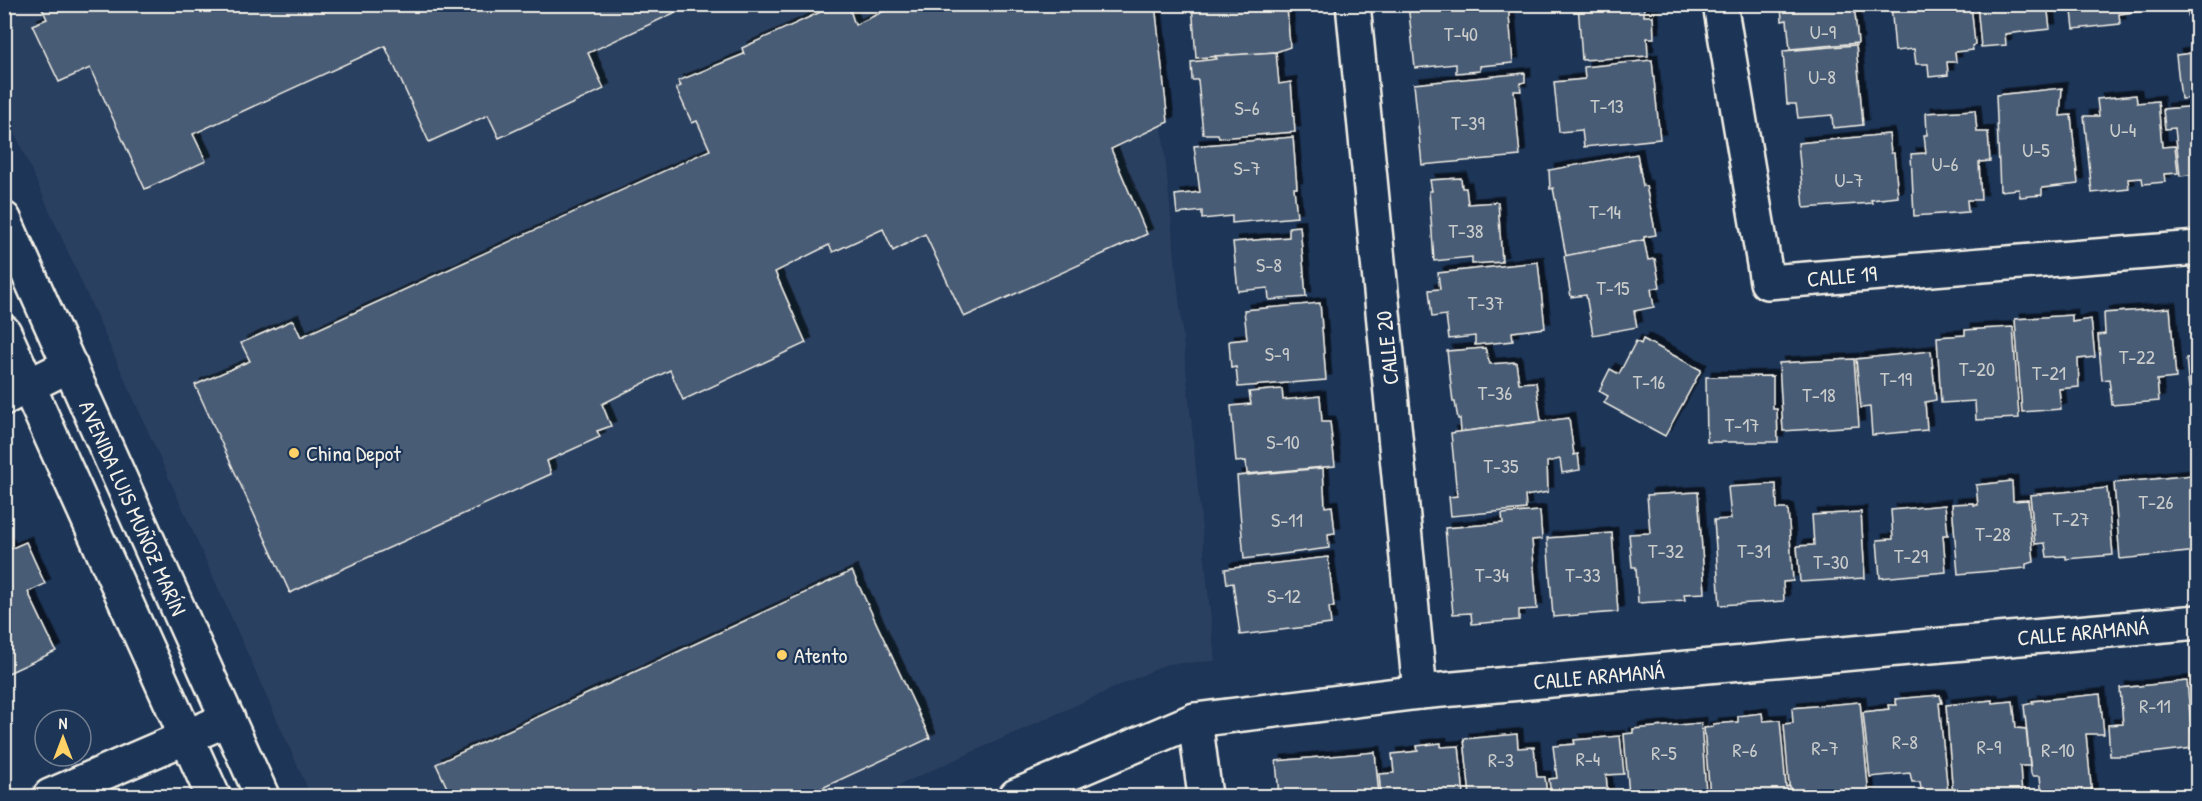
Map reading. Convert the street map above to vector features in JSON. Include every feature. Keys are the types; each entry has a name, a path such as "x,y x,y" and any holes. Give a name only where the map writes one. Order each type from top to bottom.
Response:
{"street":[{"name":"CALLE 20","path":"1353,4 1420,692"},
{"name":"CALLE 19","path":"1720,4 1767,282 2198,248"},
{"name":"AVENIDA LUIS MUÑOZ MARÍN","path":"4,219 262,796"},
{"name":"AVENIDA LUIS MUÑOZ MARÍN","path":"4,332 17,392 213,796"},
{"path":"17,392 70,365"},
{"name":"CALLE ARAMANÁ","path":"1016,796 1195,720 1420,692 2198,622"},
{"path":"50,796 228,719"},
{"path":"1195,720 1205,796"}],"shaded area":[{"path":"4,5 1150,5 1215,661 1167,664 875,796 311,796 5,111"}],"building":[{"path":"40,4 691,5 588,53 604,89 499,138 488,115 429,142 385,46 193,134 206,161 145,189 90,68 59,82 32,25 47,19"},
{"path":"838,4 848,4 855,25 899,4 1155,4 1168,122 1111,149 1147,234 964,317 925,234 893,251 883,229 833,252 829,245 775,272 806,343 683,400 670,370 602,404 611,426 597,431 600,437 547,461 551,474 290,593 195,385 250,361 241,343 293,320 301,337 710,150 697,121 692,123 676,88 681,86 678,81 744,54 742,48"},
{"path":"1192,4 1281,4 1282,7 1287,7 1290,47 1276,52 1196,58"},
{"path":"1408,4 1508,4 1513,63 1480,66 1480,71 1456,73 1456,64 1415,68"},
{"path":"1578,4 1644,4 1644,16 1653,16 1654,38 1647,38 1648,56 1582,60"},
{"path":"1781,4 1854,4 1858,43 1790,49 1787,20 1782,21"},
{"path":"1891,4 1971,4 1975,44 1972,46 1973,50 1955,52 1956,62 1947,62 1948,75 1929,77 1928,64 1916,64 1914,49 1895,51"},
{"path":"1977,4 2047,4 2050,29 2005,34 2006,45 1981,47"},
{"path":"2058,4 2142,4 2143,11 2119,14 2120,24 2074,29 2072,11 2059,12"},
{"path":"2170,4 2198,4 2198,6 2171,8"},
{"path":"2198,12 2198,98 2181,99 2176,55 2192,53 2188,13"},
{"path":"1856,45 1863,125 1833,128 1832,115 1798,118 1796,104 1787,104 1783,51"},
{"path":"1276,52 1279,84 1291,82 1295,132 1219,138 1218,134 1203,134 1198,80 1192,80 1191,62 1217,59 1215,56"},
{"path":"1652,60 1660,139 1584,147 1582,130 1559,132 1554,82 1585,79 1584,67"},
{"path":"1525,73 1525,82 1520,83 1521,91 1514,91 1520,156 1422,165 1414,84"},
{"path":"2062,88 2060,116 2071,115 2078,184 2042,188 2042,195 2020,197 2019,189 2000,191 1996,95"},
{"path":"2136,95 2137,103 2158,101 2162,147 2175,146 2178,173 2164,174 2165,182 2143,184 2142,178 2128,179 2129,189 2092,193 2084,116 2099,116 2097,99"},
{"path":"2198,106 2198,174 2180,176 2175,128 2165,129 2163,109"},
{"path":"1975,110 1977,132 1988,132 1990,161 1979,162 1981,200 1967,200 1968,212 1914,216 1911,154 1926,153 1924,135 1927,135 1926,113"},
{"path":"1889,134 1891,153 1894,153 1898,197 1871,200 1872,203 1804,208 1798,143"},
{"path":"1293,137 1297,217 1232,223 1232,216 1202,219 1202,211 1177,214 1175,195 1200,192 1194,146"},
{"path":"1637,154 1656,235 1644,237 1644,240 1566,256 1553,188 1550,189 1549,170"},
{"path":"1461,178 1462,188 1466,188 1468,204 1498,202 1502,262 1472,264 1472,257 1434,261 1430,180"},
{"path":"1300,226 1306,297 1269,300 1268,288 1238,291 1233,242 1289,237 1289,227"},
{"path":"1644,240 1648,260 1655,259 1660,287 1651,289 1654,307 1634,311 1637,327 1593,335 1586,295 1571,297 1564,256"},
{"path":"1538,262 1545,328 1512,332 1513,341 1475,345 1475,336 1449,339 1446,315 1432,317 1429,290 1440,289 1438,273"},
{"path":"1320,303 1326,380 1238,387 1236,367 1231,368 1229,341 1247,339 1244,310"},
{"path":"2170,308 2176,378 2157,380 2159,401 2112,405 2109,379 2102,380 2098,335 2105,334 2104,313"},
{"path":"2072,315 2072,322 2091,319 2095,357 2078,359 2079,387 2059,389 2061,409 2022,412 2015,319"},
{"path":"2013,327 2019,418 1976,420 1975,401 1941,403 1937,337 1965,335 1965,330"},
{"path":"1643,339 1701,370 1665,436 1604,403 1608,396 1599,391 1610,369 1619,374 1636,341 1641,344"},
{"path":"1485,348 1490,364 1516,362 1519,383 1536,382 1541,421 1461,432 1460,419 1458,419 1455,402 1453,402 1447,351"},
{"path":"1931,351 1936,400 1925,402 1927,430 1872,435 1870,407 1861,408 1856,359"},
{"path":"2198,357 2198,389 2189,389 2186,358"},
{"path":"1854,359 1859,426 1783,431 1779,363"},
{"path":"1773,376 1773,409 1777,409 1778,442 1707,442 1706,377"},
{"path":"1282,389 1283,400 1320,396 1322,422 1330,422 1335,466 1247,474 1246,461 1236,462 1231,406 1251,404 1249,392"},
{"path":"1569,418 1574,455 1578,454 1580,470 1562,473 1560,459 1547,462 1548,492 1525,496 1526,509 1451,516 1449,497 1457,496 1451,433"},
{"path":"1323,468 1325,507 1332,506 1335,533 1328,534 1329,548 1244,559 1237,476"},
{"path":"2193,475 2198,522 2198,551 2120,559 2114,483"},
{"path":"2012,481 2013,501 2028,500 2034,562 2026,564 2026,568 1958,574 1952,504 1973,503 1973,505 1978,505 1976,485"},
{"path":"1776,484 1777,509 1788,509 1793,581 1783,582 1784,601 1720,605 1714,520 1731,519 1728,487"},
{"path":"2107,488 2113,555 2066,559 2066,556 2047,557 2045,543 2035,544 2030,495"},
{"path":"1698,492 1705,593 1684,594 1685,600 1638,603 1636,567 1632,567 1629,534 1650,533 1647,495"},
{"path":"1945,505 1948,535 1943,535 1946,572 1880,578 1877,540 1893,539 1891,510"},
{"path":"1540,511 1542,539 1532,540 1537,609 1519,610 1519,620 1472,624 1471,613 1453,614 1445,528 1503,523 1502,514"},
{"path":"1861,512 1865,578 1800,582 1797,546 1814,545 1812,515"},
{"path":"1612,533 1618,612 1553,617 1547,538"},
{"path":"4,537 10,549 26,542 45,584 28,592 56,651 4,675"},
{"path":"1328,557 1334,607 1329,607 1331,624 1240,635 1233,583 1227,584 1225,569"},
{"name":"Atento","path":"852,571 930,738 805,796 451,796 436,764"},
{"path":"2198,674 2198,714 2195,714 2191,675"},
{"path":"2187,681 2193,748 2110,756 2108,725 2123,724 2120,688"},
{"path":"2100,694 2104,734 2086,734 2092,796 2042,796 2040,776 2032,776 2031,773 2024,705 2033,703 2032,701"},
{"path":"1940,695 1948,793 1922,796 1920,782 1912,782 1910,773 1870,777 1863,712 1889,709 1888,705 1897,705 1895,699"},
{"path":"1992,700 1993,703 2013,701 2016,728 2026,729 2030,766 2020,766 2022,796 1953,796 1946,705"},
{"path":"1860,702 1869,796 1790,796 1784,724 1793,723 1792,708"},
{"path":"1762,713 1763,721 1780,720 1786,787 1790,786 1790,796 1710,796 1704,728 1713,727 1713,724 1738,722 1738,716"},
{"path":"1701,723 1706,793 1629,796 1624,734 1633,733 1633,729"},
{"path":"1517,734 1518,748 1534,747 1537,777 1545,777 1547,796 1470,796 1464,739"},
{"path":"1620,736 1624,774 1606,775 1608,796 1551,796 1549,779 1557,778 1553,746 1575,744 1574,740"},
{"path":"1441,743 1441,747 1459,746 1464,796 1381,796 1379,774 1394,773 1392,754 1418,751 1417,746"},
{"path":"1375,752 1379,796 1279,796 1276,761"},
{"path":"2198,768 2198,796 2194,796 2194,786 2190,784"}],"place":[{"name":"China Depot","path":"294,453"},
{"name":"Atento","path":"782,655"}]}
